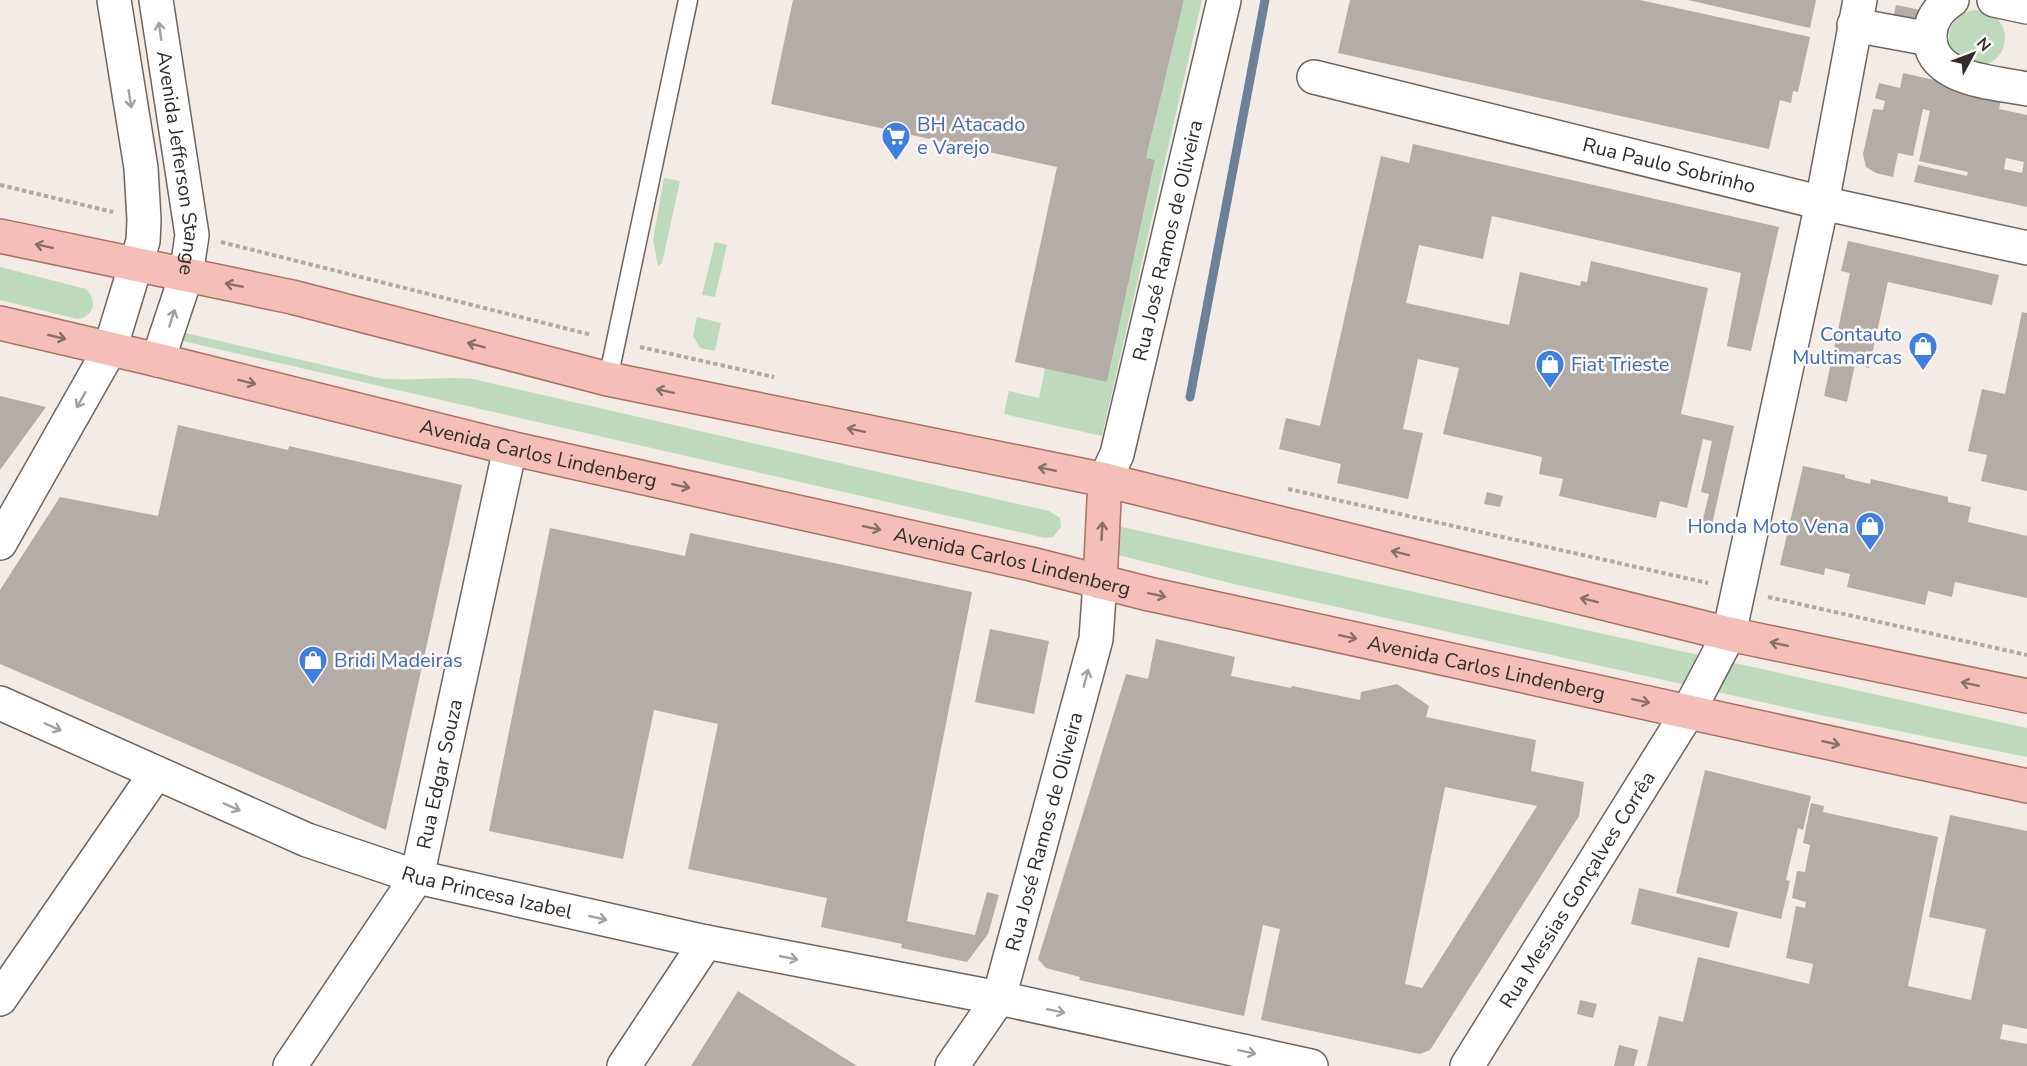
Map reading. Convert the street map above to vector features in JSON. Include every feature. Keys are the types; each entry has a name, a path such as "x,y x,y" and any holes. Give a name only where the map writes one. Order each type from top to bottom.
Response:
{"main road":[{"path":"0,236 292,297 608,379 1105,480 1729,634 2027,696"},
{"name":"Avenida Carlos Lindenberg","path":"0,323 510,448 1020,561 1100,582 2027,786"},
{"path":"1100,582 1105,480"}],"street":[{"name":"Avenida Jefferson Stange","path":"0,543 110,349 135,266 143,230 141,168 114,0"},
{"name":"Avenida Jefferson Stange","path":"156,0 192,235 186,276 158,360"},
{"name":"Rua José Ramos de Oliveira","path":"1105,480 1117,454 1224,0"},
{"path":"1952,0 1935,16 1930,39 1939,60 1957,74 2027,89"},
{"path":"1994,0 2027,7"},
{"path":"1857,13 1930,39"},
{"name":"Rua Messias Gonçalves Corrêa","path":"1467,1066 1688,712 1729,634 1822,203 1857,13"},
{"name":"Rua Paulo Sobrinho","path":"1314,77 1822,203 2027,248"},
{"name":"Rua Edgar Souza","path":"290,1066 417,878 510,448"},
{"name":"Rua José Ramos de Oliveira","path":"952,1066 999,998 1096,639 1100,582"},
{"name":"Rua Princesa Izabel","path":"0,703 307,840 417,878 706,942 999,998 1311,1066"},
{"path":"0,999 156,773"},
{"path":"624,1066 706,942"}],"lane":[{"path":"608,379 688,0"}],"green space":[{"path":"1184,0 1202,0 1102,436 1004,414 1009,391 1039,398 1045,368 1107,382 1155,161 1146,158"},
{"path":"1977,10 1988,12 1997,18 2003,27 2005,38 2003,49 1997,58 1988,64 1977,66 1966,64 1957,58 1951,49 1949,38 1951,27 1957,18 1966,12"},
{"path":"664,178 680,181 662,263 658,266 653,240"},
{"path":"715,242 727,245 715,297 702,295"},
{"path":"0,267 86,289 92,298 92,308 83,318 77,319 0,300"},
{"path":"697,317 721,323 715,351 700,348 693,336"},
{"path":"177,331 379,378 473,379 1049,511 1060,518 1061,527 1053,537 1045,538 174,339"},
{"path":"1109,524 2027,728 2027,757 1820,715 1234,584 1114,554"}],"building":[{"path":"793,0 1184,0 1146,158 1155,160 1107,382 1015,362 1057,167 771,104"},
{"path":"1350,0 1640,0 1810,37 1798,92 1793,91 1791,103 1780,100 1769,149 1338,53"},
{"path":"1688,0 1816,0 1810,28"},
{"path":"1896,5 1920,10 1916,28 1892,23"},
{"path":"1903,73 2002,95 1999,109 2027,115 2027,207 1914,182 1918,165 1967,176 1968,172 1919,161 1930,111 1923,109 1913,156 1898,153 1893,177 1876,173 1866,167 1863,154 1873,109 1883,110 1885,101 1875,98 1879,83 1900,88","holes":["2006,158 2024,162 2022,173 2004,169"]},
{"name":"Fiat Trieste","path":"1413,144 1779,227 1751,351 1727,346 1741,273 1492,216 1483,259 1419,245 1406,303 1509,325 1520,272 1580,286 1581,281 1587,282 1591,261 1708,288 1681,414 1734,426 1711,529 1701,527 1709,494 1701,492 1712,441 1703,439 1687,508 1660,501 1656,518 1559,496 1563,479 1539,474 1542,457 1443,434 1459,368 1418,359 1403,429 1423,433 1408,499 1337,483 1341,464 1279,449 1286,418 1320,426 1381,156 1409,163"},
{"path":"1848,241 1999,275 1992,305 1888,282 1869,368 1855,364 1847,402 1824,396 1850,273 1841,271"},
{"path":"2022,312 2027,313 2027,491 1981,481 1987,455 1968,451 1982,389 2005,394"},
{"path":"0,396 46,407 0,470"},
{"path":"178,425 288,450 289,446 462,485 386,830 0,664 0,590 60,497 158,516"},
{"name":"Honda Moto Vena","path":"1803,466 1845,475 1845,478 1870,484 1871,479 1948,497 1948,502 1971,507 1968,522 2027,536 2027,598 1955,582 1952,597 1928,591 1925,605 1847,587 1850,574 1825,568 1824,575 1780,565"},
{"path":"1487,492 1503,496 1500,507 1484,504"},
{"path":"550,528 685,556 690,533 972,592 907,921 975,935 987,892 999,895 988,934 967,962 901,948 902,944 821,927 827,898 688,869 718,724 654,710 623,859 489,831"},
{"path":"990,629 1049,641 1034,714 975,702"},
{"path":"1156,639 1235,657 1231,676 1291,688 1292,686 1360,700 1361,692 1397,684 1429,706 1426,717 1536,740 1531,771 1584,782 1579,816 1430,1050 1420,1054 1261,1020 1280,929 1263,925 1244,1016 1079,980 1080,977 1046,968 1038,959 1126,674 1148,679","holes":["1445,787 1537,806 1422,988 1405,984"]},
{"path":"1705,770 1811,796 1803,830 1798,828 1786,880 1790,881 1781,919 1676,893"},
{"path":"1811,803 1824,806 1823,812 1938,837 1908,986 1971,1000 1986,929 1929,917 1950,815 2027,831 2027,1029 2003,1024 2000,1039 2027,1044 2027,1066 1647,1066 1659,1016 1683,1022 1698,957 1809,984 1813,964 1786,958 1796,906 1805,908 1806,902 1792,898 1797,871 1805,872 1810,845 1803,843"},
{"path":"1639,888 1738,912 1729,948 1631,924"},
{"path":"738,991 857,1066 691,1066"},
{"path":"1580,1000 1597,1004 1593,1018 1577,1014"},
{"path":"1619,1045 1638,1050 1634,1066 1614,1066"}],"waterway":[{"path":"1190,397 1265,0"}],"place":[{"name":"BH Atacado e Varejo","path":"896,162"},
{"name":"Contauto Multimarcas","path":"1923,372"},
{"name":"Fiat Trieste","path":"1550,390"},
{"name":"Honda Moto Vena","path":"1870,552"},
{"name":"Bridi Madeiras","path":"313,686"}]}
